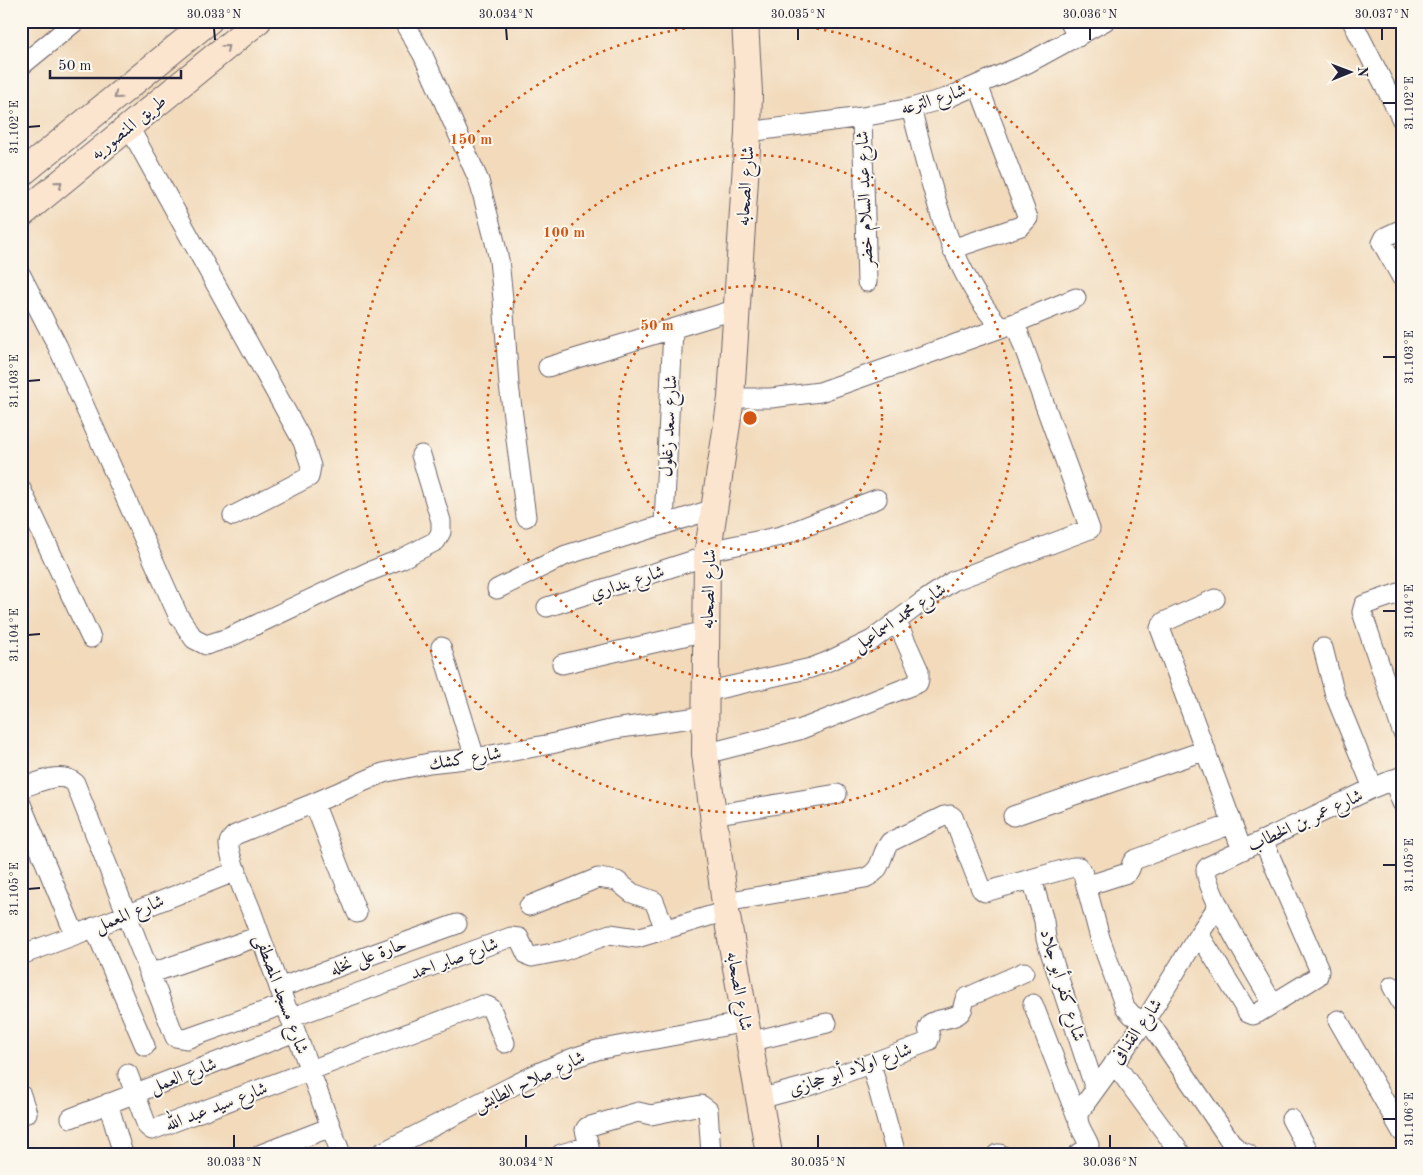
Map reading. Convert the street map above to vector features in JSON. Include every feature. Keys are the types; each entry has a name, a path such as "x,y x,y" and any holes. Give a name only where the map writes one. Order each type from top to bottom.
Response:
{"street":[{"path":"21,66 76,21"},
{"name":"طريق المنصوريه","path":"21,174 209,21"},
{"name":"طريق المنصوريه","path":"21,215 258,21"},
{"path":"403,21 423,55 479,181 494,238 499,260 509,385 526,517"},
{"name":"شارع الصحابه","path":"745,21 749,93 748,132 731,398 708,554 705,754 725,906 769,1154"},
{"name":"شارع الترعه","path":"748,132 862,117 911,108 947,98 1028,64 1073,29 1105,21"},
{"path":"1352,21 1402,120"},
{"path":"952,249 1021,226 1028,218 978,85"},
{"path":"911,108 942,220 952,249 980,303 1008,326"},
{"name":"شارع عبد السلام خضر","path":"862,117 867,282"},
{"path":"129,127 303,442 310,466 309,477 233,516"},
{"path":"1402,229 1385,237 1382,243 1402,278"},
{"path":"21,275 57,345 178,615 194,639 206,645 228,638 368,572 401,559 436,541 441,532 441,521 421,455"},
{"path":"731,398 771,398 820,392 1008,326 1076,298"},
{"path":"548,367 737,309"},
{"name":"شارع محمد اسماعيل","path":"705,704 830,661 872,640 953,581 1090,529 1008,326"},
{"name":"شارع سعد زغلول","path":"664,524 673,328"},
{"path":"21,489 91,638"},
{"name":"شارع بنداري","path":"547,607 708,554 782,536 877,500"},
{"path":"497,589 566,555 714,509"},
{"path":"1402,592 1364,605 1362,612 1402,731"},
{"path":"1215,599 1164,622 1160,628 1242,850"},
{"path":"705,754 799,730 918,683 919,672 896,622"},
{"path":"562,664 706,631"},
{"path":"441,647 475,758"},
{"path":"1323,648 1335,695 1373,788"},
{"name":"شارع كشك","path":"235,835 383,773 429,763 475,758 551,744 705,704"},
{"path":"1013,816 1206,750"},
{"path":"21,788 62,776 70,778 75,784 173,1034 178,1039 186,1039 287,1011"},
{"path":"1398,777 1402,804"},
{"name":"شارع عمر بن الخطاب","path":"1218,906 1205,872 1209,866 1398,777"},
{"path":"712,814 837,794"},
{"path":"314,803 357,913"},
{"path":"21,804 75,935"},
{"name":"شارع صابر احمد","path":"287,1011 511,937 519,938 527,956 532,957 563,951 610,934 637,938 725,906 865,878 876,871 890,842 944,816 950,815 953,817 983,891 987,892 1032,879"},
{"path":"1086,886 1128,873 1134,860 1232,824"},
{"name":"شارع مسجد المصطفى","path":"235,835 229,843 237,871 287,1011 342,1154"},
{"path":"1199,934 1248,1014 1256,1015 1318,976 1319,971 1263,840"},
{"path":"1032,879 1073,867 1079,867 1082,870 1100,938 1122,1001 1132,1015 1152,1026 1233,1144 1240,1151 1248,1154"},
{"name":"شارع المعمل","path":"21,955 237,871"},
{"path":"529,906 598,878 608,878 617,881 638,896 654,901 665,929"},
{"name":"شارع كفر أبو جلاد","path":"1032,879 1044,921 1046,939 1095,1089"},
{"path":"1218,906 1273,1004"},
{"name":"شارع القذافى","path":"1077,1117 1145,1021 1218,906"},
{"name":"حارة على نخله","path":"287,1011 457,924"},
{"path":"94,927 145,1046"},
{"path":"149,974 260,936"},
{"name":"شارع اولاد أبو حجازى","path":"759,1099 815,1084 928,1042 930,1037 928,1028 931,1022 958,1014 962,1010 963,1002 966,998 1024,972"},
{"path":"1392,986 1402,1004"},
{"path":"1033,1004 1089,1150"},
{"path":"310,1070 485,1005 491,1008 505,1044"},
{"name":"شارع العمل","path":"71,1118 136,1093 287,1011"},
{"path":"1338,1020 1400,1126"},
{"name":"شارع صلاح الطايش","path":"379,1154 536,1074 597,1050 827,1023"},
{"path":"1114,1063 1181,1154"},
{"path":"871,1064 896,1154"},
{"name":"شارع سيد عبد الله","path":"128,1074 147,1126 152,1130 156,1130 310,1070"},
{"path":"108,1104 123,1154"},
{"path":"561,1154 589,1146 585,1130 587,1127 638,1112 650,1115 702,1104 708,1110 710,1154"},
{"path":"1291,1119 1310,1154"},
{"path":"261,1154 331,1127"}]}
